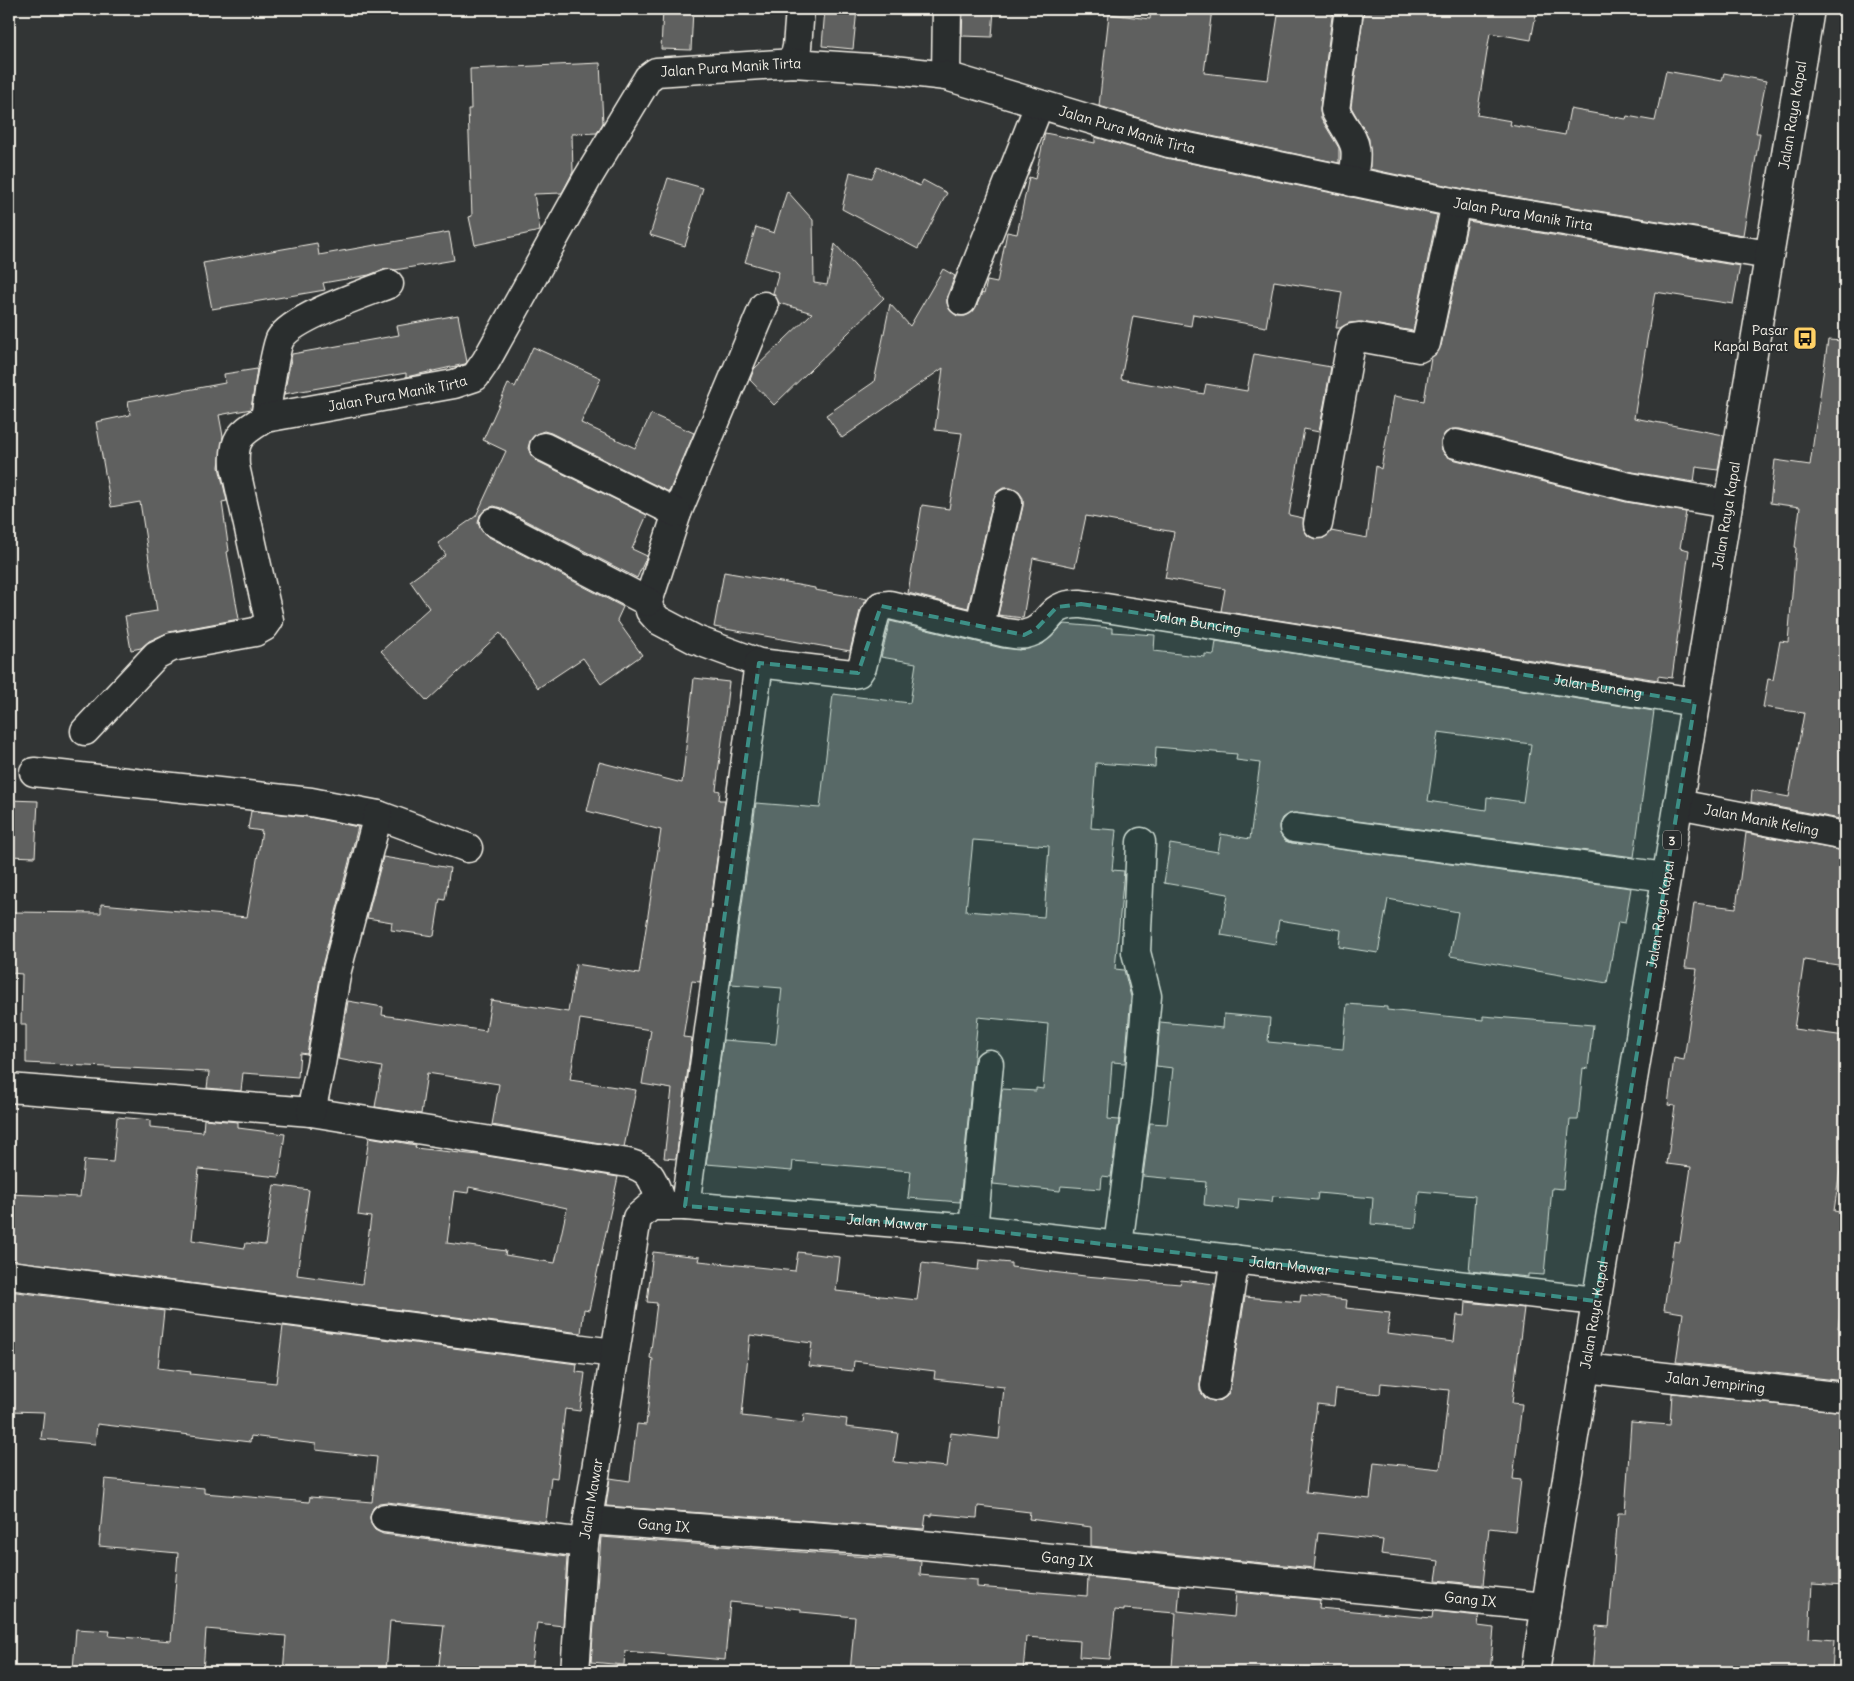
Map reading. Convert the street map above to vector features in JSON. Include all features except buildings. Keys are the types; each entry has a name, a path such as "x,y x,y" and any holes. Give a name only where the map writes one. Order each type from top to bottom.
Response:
{"main road":[{"path":"793,63 797,47 800,9"},
{"path":"946,9 946,76"},
{"path":"1350,9 1335,110 1351,133 1356,147 1352,182"},
{"name":"Jalan Raya Kapal","path":"1535,1672 1810,9"},
{"name":"Jalan Pura Manik Tirta","path":"85,731 156,655 172,647 255,632 264,627 269,620 235,466 234,447 249,428 265,418 454,384 474,377 486,361 587,179 648,78 656,72 793,63 886,69 946,76 1169,143 1456,203 1769,254"},
{"path":"962,301 1039,105"},
{"path":"1318,524 1352,338 1359,337 1419,348 1426,343 1456,203"},
{"path":"265,418 279,340 287,330 304,319 389,284"},
{"path":"653,611 678,513 764,306"},
{"path":"1456,444 1630,487 1728,504"},
{"path":"544,447 678,513"},
{"path":"980,625 1008,503"},
{"path":"494,522 653,611 696,640 760,663 673,1206"},
{"name":"Jalan Buncing","path":"760,663 858,673 862,667 875,615 881,606 890,605 980,625 1006,633 1024,635 1036,629 1057,607 1067,604 1081,604 1695,702"},
{"path":"34,772 311,802 378,815 468,848"},
{"name":"Jalan Manik Keling","path":"1678,804 1845,836"},
{"path":"311,1112 337,970 378,815"},
{"path":"1294,828 1666,878"},
{"path":"1118,1245 1138,1094 1147,996 1136,952 1141,842"},
{"path":"973,1229 988,1064"},
{"path":"9,1088 311,1112 628,1163 643,1168 673,1206"},
{"name":"Jalan Mawar","path":"576,1672 586,1531 614,1353 637,1218 651,1206 673,1206 973,1229 1596,1301"},
{"path":"1215,1386 1235,1259"},
{"path":"9,1274 614,1353"},
{"name":"Jalan Jempiring","path":"1585,1368 1845,1397"},
{"name":"Gang IX","path":"385,1518 586,1531 892,1542 1546,1607"}],"highlighted area":[{"path":"1081,604 1695,702 1596,1301 973,1229 685,1206 759,663 858,673 881,606 1024,635 1036,629 1057,607"}],"place":[{"name":"Pasar Kapal Barat","path":"1805,338"}]}
